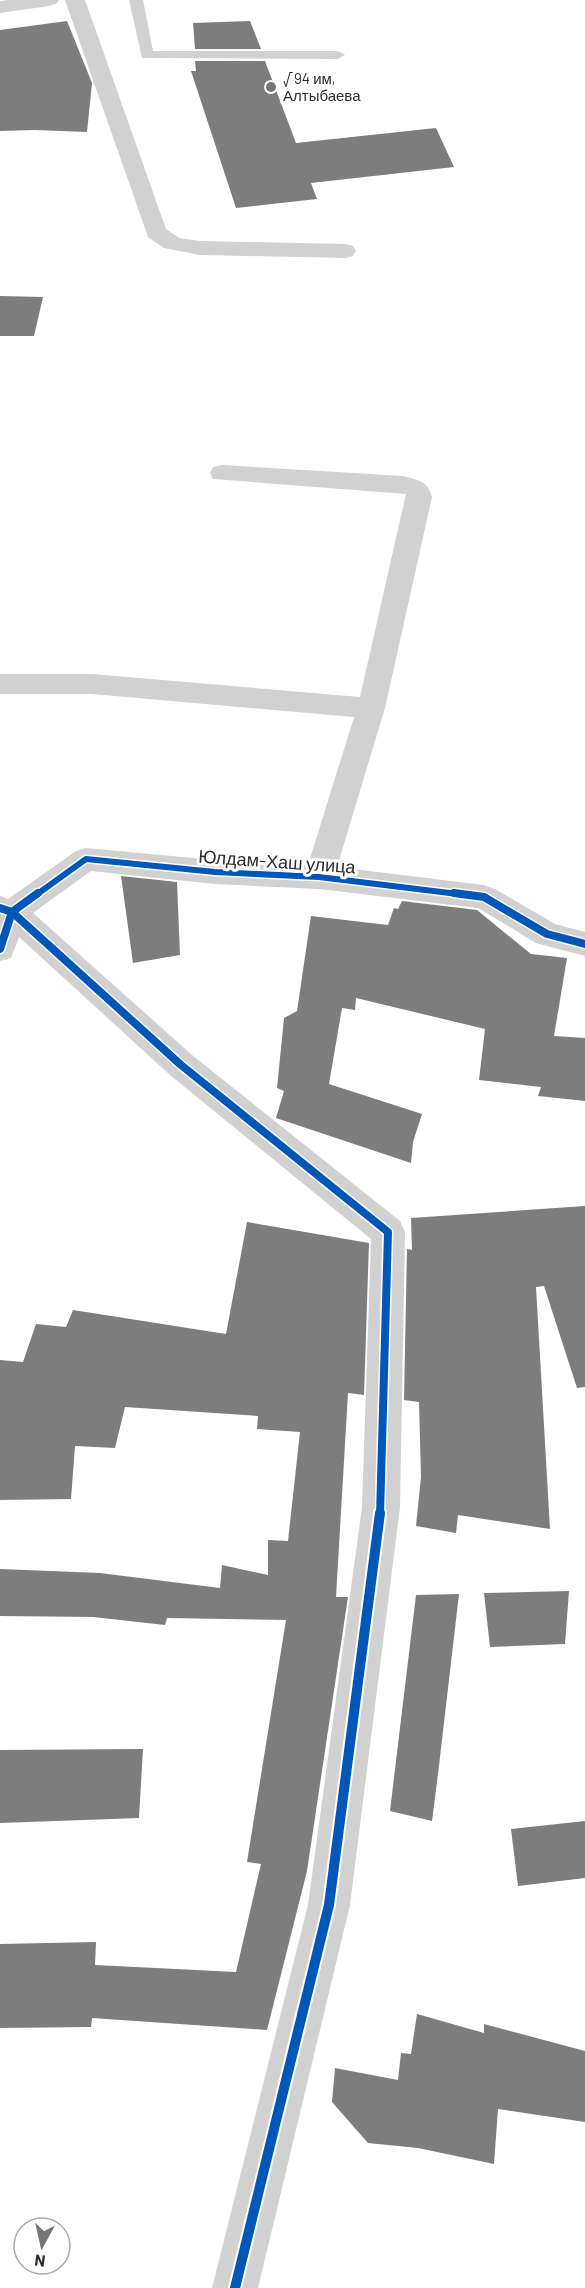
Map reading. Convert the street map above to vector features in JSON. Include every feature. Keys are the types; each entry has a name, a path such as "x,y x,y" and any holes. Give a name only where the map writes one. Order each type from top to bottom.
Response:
{"street":[{"path":"75,0 156,231 172,243 200,248 345,251"},
{"path":"0,7 37,1"},
{"path":"222,473 403,484 417,489 420,498 371,708 319,877"},
{"path":"0,684 92,684 371,708"},
{"name":"Юлдам-Хаш улица","path":"6,910 86,859 215,872 319,877 484,897 547,934 585,944"},
{"path":"0,949 6,910"},
{"path":"6,910 180,1065 388,1232 381,1507 329,1905 236,2288"}],"lane":[{"path":"136,0 147,56 338,55"}],"building":[{"path":"67,21 92,83 87,132 0,131 0,30"},
{"path":"250,21 261,49 195,49 193,23"},
{"path":"195,61 265,61 296,143 436,128 454,167 311,183 317,199 236,208 191,71 196,71"},
{"path":"0,296 43,297 34,336 0,336"},
{"path":"121,876 177,882 180,955 133,963"},
{"path":"402,901 477,910 531,954 567,958 554,1036 585,1038 585,1101 538,1096 541,1087 479,1080 485,1029 356,998 355,1010 342,1008 329,1084 422,1114 413,1142 411,1163 276,1118 284,1091 277,1088 284,1018 297,1011 311,916 388,925 394,908 398,909"},
{"path":"585,1206 585,1387 577,1388 544,1286 536,1287 550,1529 458,1515 456,1533 416,1526 421,1477 419,1402 404,1400 407,1249 412,1250 411,1218"},
{"path":"247,1222 369,1243 364,1395 348,1393 336,1597 348,1597 307,1871 267,2030 92,2018 91,2027 0,2028 0,1944 96,1942 95,1965 236,1972 261,1864 247,1862 286,1620 167,1618 165,1625 93,1617 0,1616 0,1569 100,1573 220,1588 222,1565 268,1575 268,1540 288,1541 300,1432 257,1429 258,1416 125,1407 115,1448 75,1446 71,1499 0,1500 0,1360 23,1362 36,1324 66,1327 73,1310 226,1334"},
{"path":"569,1591 565,1644 490,1647 484,1593"},
{"path":"459,1594 432,1821 390,1811 416,1595"},
{"path":"143,1749 139,1818 0,1823 0,1750"},
{"path":"585,1821 585,1878 518,1886 511,1829"},
{"path":"417,2014 484,2033 484,2024 585,2051 585,2122 498,2109 494,2164 418,2148 368,2143 332,2102 335,2068 398,2080 401,2053 411,2054"}],"cycle path":[{"path":"0,949 12,912 86,859 215,872 319,877 484,897 547,934 585,944"},
{"path":"0,908 12,912 181,1065 388,1232 381,1507 329,1905 235,2288"}],"place":[{"name":"√94 им, Алтыбаева","path":"271,87"}]}
